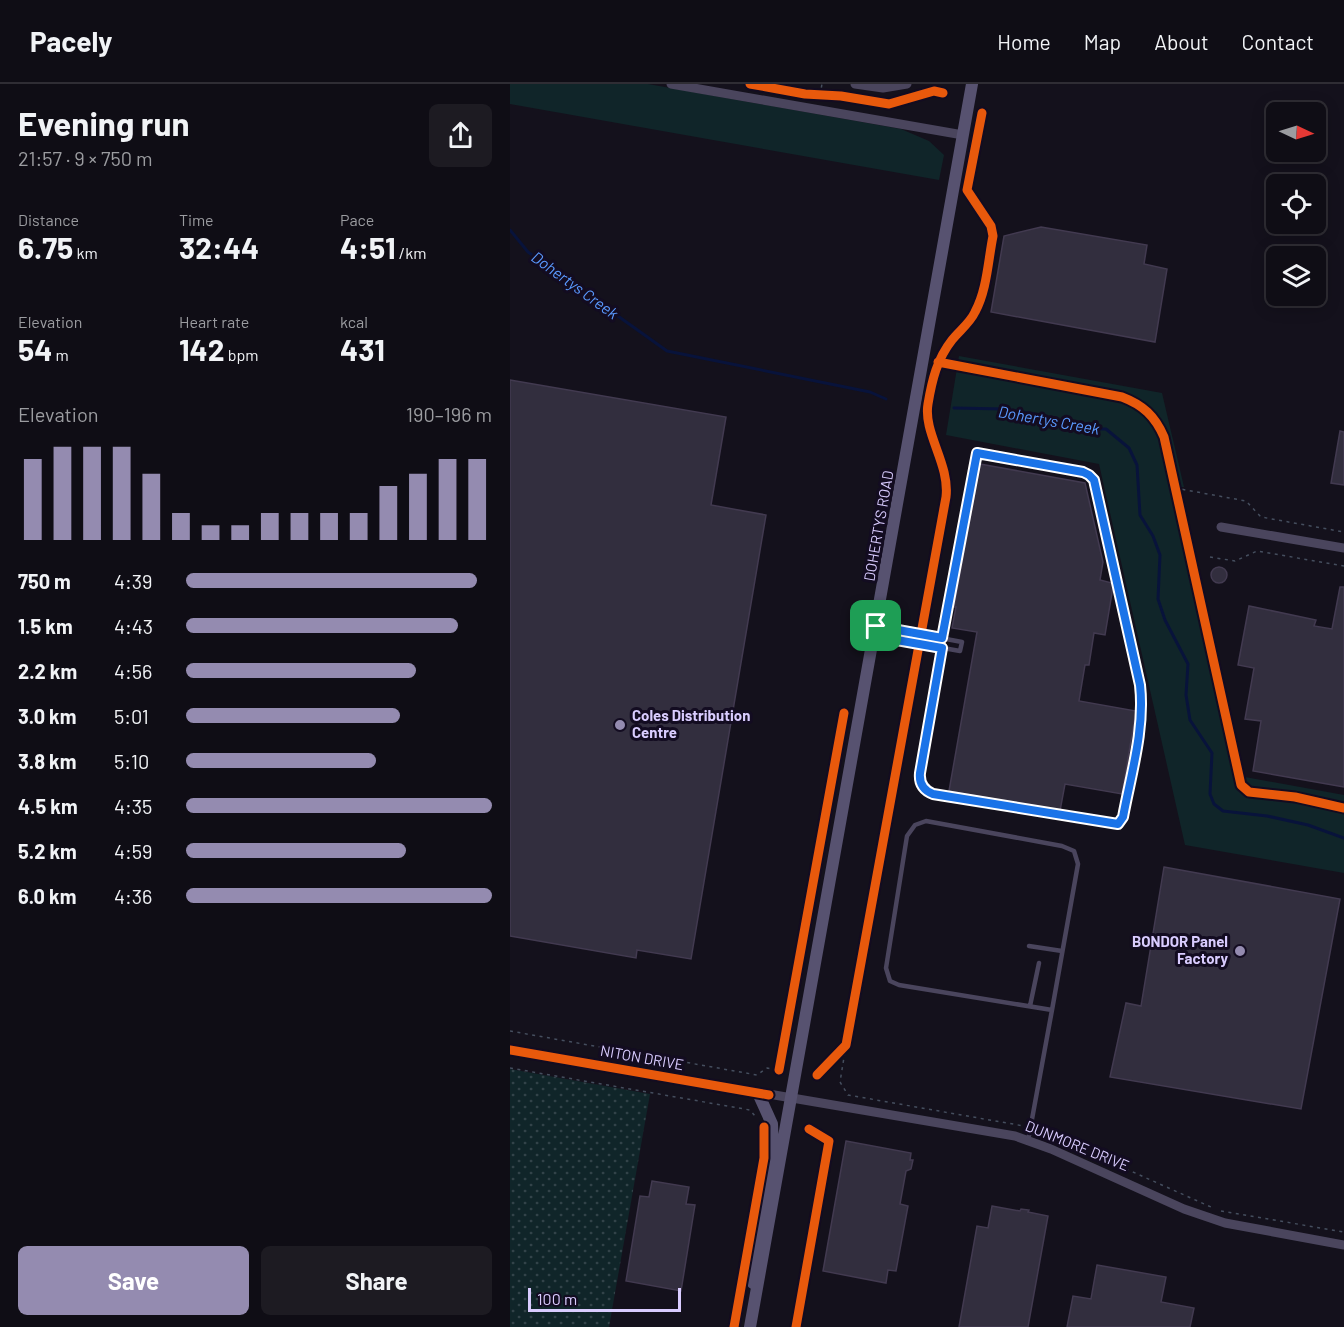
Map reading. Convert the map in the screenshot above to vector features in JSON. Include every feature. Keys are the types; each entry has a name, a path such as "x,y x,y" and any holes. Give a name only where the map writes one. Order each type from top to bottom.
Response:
{"main road":[{"name":"DOHERTYS ROAD","path":"750,1327 972,84"},
{"path":"754,1305 752,1265 773,1151 772,1125 758,1094"}],"street":[{"path":"671,84 963,135"},
{"path":"855,84 883,88 907,84"},
{"path":"1221,527 1344,549"},
{"name":"NITON DRIVE","path":"510,1050 792,1099"},
{"name":"DUNMORE DRIVE","path":"792,1099 1015,1136 1051,1149 1184,1209 1225,1223 1344,1245"}],"lane":[{"path":"942,638 977,453 1089,475 1094,482 1142,702 1122,821 1114,825 944,796 929,793 924,789 920,783 920,773 942,648"},
{"path":"875,631 942,638 962,642 960,651 875,631"},
{"path":"1028,1141 1052,1010 1078,864 1074,851 1062,846 926,821 915,825 907,836 886,958 885,968 890,981 916,990 1052,1010"},
{"path":"1029,946 1062,951"},
{"path":"1030,1006 1039,963"}],"path":[{"path":"821,95 822,84"},
{"path":"1177,498 1174,482 1246,501 1261,517 1344,532"},
{"path":"1210,556 1214,547"},
{"path":"1199,555 1235,561 1257,550 1344,566"},
{"path":"510,1031 757,1075 767,1068 779,1070 781,1059"},
{"path":"832,1060 846,1045 848,1033"},
{"path":"510,1068 750,1110 757,1118"}],"green space":[{"path":"510,84 648,84 901,129 929,141 944,155 939,180 510,104"},
{"path":"959,356 1162,393 1184,487 1179,487 1245,777 1344,795 1344,873 1185,845 1099,464 946,435"},
{"path":"510,1069 650,1094 609,1327 510,1327"}],"building":[{"path":"1041,227 1147,245 1144,264 1167,269 1155,342 991,312 1004,236"},
{"name":"Coles Distribution Centre","path":"510,380 726,417 711,505 766,515 691,959 637,950 636,958 510,936"},
{"path":"1340,431 1344,432 1344,485 1331,483"},
{"path":"980,464 1085,483 1103,562 1100,580 1112,583 1113,587 1105,635 1094,633 1089,665 1085,665 1079,701 1136,711 1122,794 1065,784 1060,811 949,791 977,632 952,628"},
{"path":"1219,567 1225,569 1227,575 1225,581 1219,583 1213,581 1211,575 1213,569"},
{"path":"1340,587 1344,587 1344,787 1253,771 1261,721 1245,719 1254,668 1238,665 1249,606 1316,620 1314,626 1332,629"},
{"name":"BONDOR Panel Factory","path":"1164,867 1340,899 1301,1109 1110,1077 1126,1003 1141,1006"},
{"path":"846,1141 911,1153 910,1160 913,1160 911,1169 906,1171 900,1204 908,1206 896,1271 888,1270 886,1283 823,1271"},
{"path":"652,1181 689,1187 686,1204 695,1205 681,1291 626,1281 640,1196 649,1197"},
{"path":"992,1206 1020,1211 1021,1209 1029,1210 1028,1212 1048,1216 1028,1327 959,1327 977,1226 988,1228"},
{"path":"1097,1265 1166,1277 1161,1302 1194,1308 1190,1327 1067,1327 1073,1296 1091,1299"}],"waterway":[{"name":"Dohertys Creek","path":"510,230 528,252 667,351 870,392 886,399"},
{"name":"Dohertys Creek","path":"954,408 1004,409 1034,414 1062,425 1106,429 1129,448 1137,465 1140,515 1153,536 1160,555 1158,599 1165,620 1188,664 1186,695 1190,720 1212,753 1210,794 1214,804 1223,811 1267,816 1308,825 1344,838"}],"cycle path":[{"path":"750,84 805,94 841,96 889,104 934,91 943,93"},
{"path":"817,1075 846,1045 946,497 944,473 929,426 928,404 931,387 939,362 947,347 975,312 987,275 993,236 991,226 967,190 982,113"},
{"path":"938,362 1122,397 1136,404 1152,417 1164,437 1241,785 1249,792 1295,797 1344,808"},
{"path":"779,1070 844,713"},
{"path":"510,1050 769,1095"},
{"path":"734,1327 764,1158 764,1127"},
{"path":"796,1327 829,1141 809,1129"}],"place":[{"name":"Coles Distribution Centre","path":"620,725"},
{"name":"BONDOR Panel Factory","path":"1240,951"}],"route":[{"path":"977,453 1083,472 1092,477 1142,702 1142,715 1122,821 1114,825 929,793 920,783 919,778 942,648 874,636 876,626 942,638 977,453"}]}
